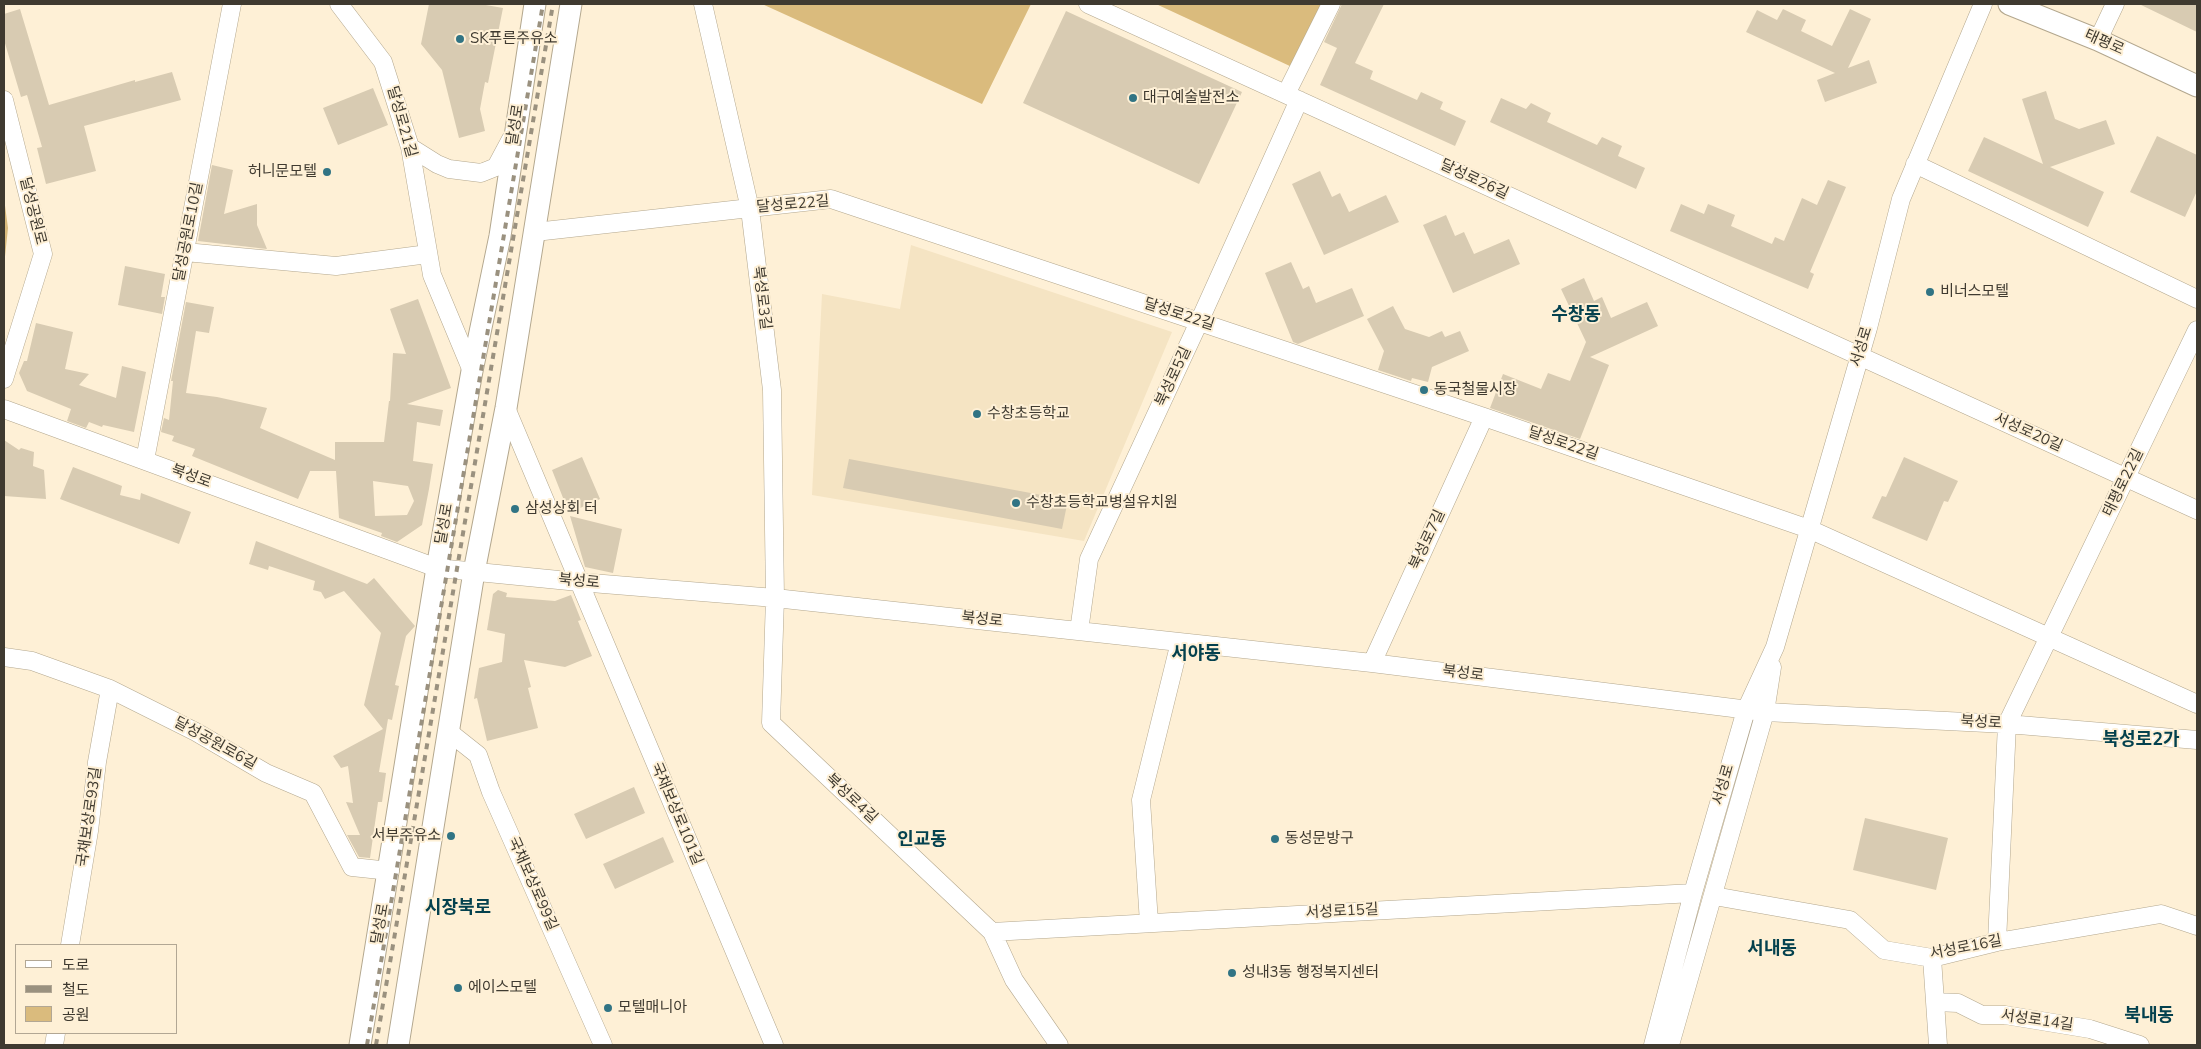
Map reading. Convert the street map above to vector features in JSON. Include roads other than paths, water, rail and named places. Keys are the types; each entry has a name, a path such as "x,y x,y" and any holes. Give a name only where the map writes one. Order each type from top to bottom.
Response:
{"main road":[{"name":"달성로","path":"360,1045 472,371 500,236 535,4"},
{"path":"398,1045 474,572 506,408 571,4"},
{"name":"태평로","path":"2009,4 2098,40 2197,86"}],"street":[{"name":"달성공원로10길","path":"145,460 232,4"},
{"name":"달성로21길","path":"339,4 383,62 410,147 432,275 472,371"},
{"name":"북성로3길","path":"702,4 750,208 772,390 774,598"},
{"name":"달성로26길","path":"1088,4 1859,357"},
{"name":"북성로5길","path":"1079,631 1089,560 1200,322 1331,4"},
{"name":"서성로","path":"1670,1045 1765,712 1775,647 1868,328 1901,199 1983,4"},
{"path":"2098,40 2115,4"},
{"name":"달성공원로","path":"4,100 43,254 4,379"},
{"path":"410,147 436,164 449,169 482,173 496,167 516,130"},
{"path":"1915,164 2197,299"},
{"name":"달성로22길","path":"535,232 832,199 1484,417 1809,529"},
{"path":"185,252 336,266 428,254"},
{"name":"태평로22길","path":"2007,724 2197,330"},
{"name":"서성로20길","path":"1859,357 2197,510"},
{"path":"506,408 579,582"},
{"name":"북성로","path":"4,409 438,568 774,598 1079,631 1372,663 1765,712 2007,724 2197,740"},
{"name":"북성로7길","path":"1372,663 1484,417"},
{"path":"1809,529 2050,636 2197,704"},
{"name":"국채보상로101길","path":"579,582 774,1045"},
{"name":"북성로4길","path":"774,598 771,723 992,932 1014,980 1059,1045"},
{"path":"1149,923 1141,800 1180,642"},
{"name":"서성로","path":"1653,1045 1693,893 1746,710 1775,647"},
{"name":"달성공원로6길","path":"4,657 32,661 110,689 196,732 266,773 313,793 352,867 390,871"},
{"name":"국채보상로93길","path":"70,944 89,831 97,762 110,689"},
{"path":"1996,942 2007,724"},
{"name":"국채보상로99길","path":"449,732 478,755 491,792 603,1045"},
{"name":"서성로15길","path":"992,932 1693,893"},
{"name":"서성로16길","path":"1714,896 1850,920 1884,950 1932,958 1996,942 2161,914 2197,926"},
{"path":"1932,958 1938,1045"},
{"name":"서성로14길","path":"1935,1002 1958,1003 1982,1015 2005,1015 2090,1029 2140,1045"}],"railway":[{"path":"367,1045 543,4"},
{"path":"376,1045 553,4"}],"place":[{"name":"SK푸른주유소","path":"460,39"},
{"name":"대구예술발전소","path":"1133,98"},
{"name":"허니문모텔","path":"327,172"},
{"name":"비너스모텔","path":"1930,292"},
{"name":"동국철물시장","path":"1424,390"},
{"name":"수창초등학교","path":"977,414"},
{"name":"수창초등학교병설유치원","path":"1016,503"},
{"name":"삼성상회 터","path":"515,509"},
{"name":"서부주유소","path":"451,836"},
{"name":"동성문방구","path":"1275,839"},
{"name":"성내3동 행정복지센터","path":"1232,973"},
{"name":"에이스모텔","path":"458,988"},
{"name":"모텔매니아","path":"608,1008"}],"district":[{"name":"수창동","path":"1576,316"},
{"name":"서야동","path":"1196,655"},
{"name":"북성로2가","path":"2141,741"},
{"name":"인교동","path":"922,841"},
{"name":"시장북로","path":"458,909"},
{"name":"서내동","path":"1772,950"},
{"name":"북내동","path":"2149,1017"}]}
